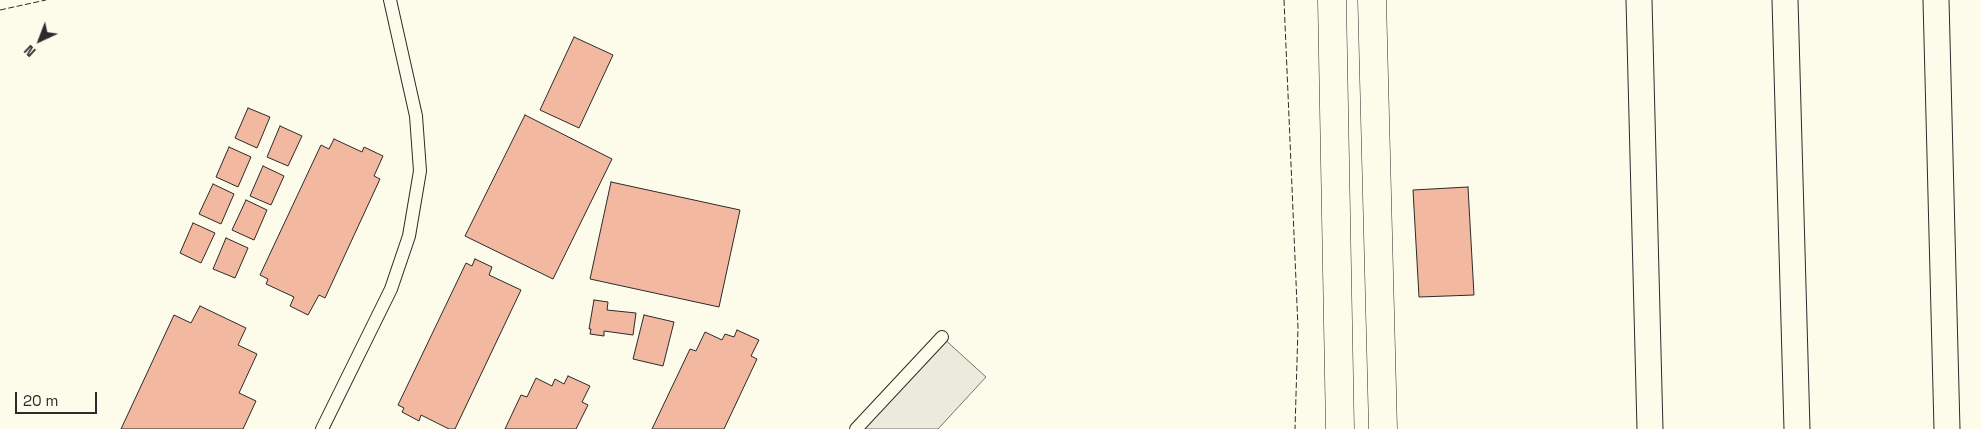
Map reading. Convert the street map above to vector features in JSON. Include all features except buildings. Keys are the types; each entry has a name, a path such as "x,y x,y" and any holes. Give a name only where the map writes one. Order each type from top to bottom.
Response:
{"street":[{"path":"1332,0 1340,429"},
{"path":"1372,0 1383,429"},
{"path":"1639,0 1650,429"},
{"path":"1785,0 1797,429"},
{"path":"1936,0 1947,429"}],"lane":[{"path":"322,429 391,289 409,236 420,171 416,116 390,0"},
{"path":"856,429 942,337"}],"shaded area":[{"path":"942,337 986,377 938,429 856,429"}],"fence":[{"path":"0,10 46,0"},
{"path":"1284,0 1298,328 1295,429"}]}
